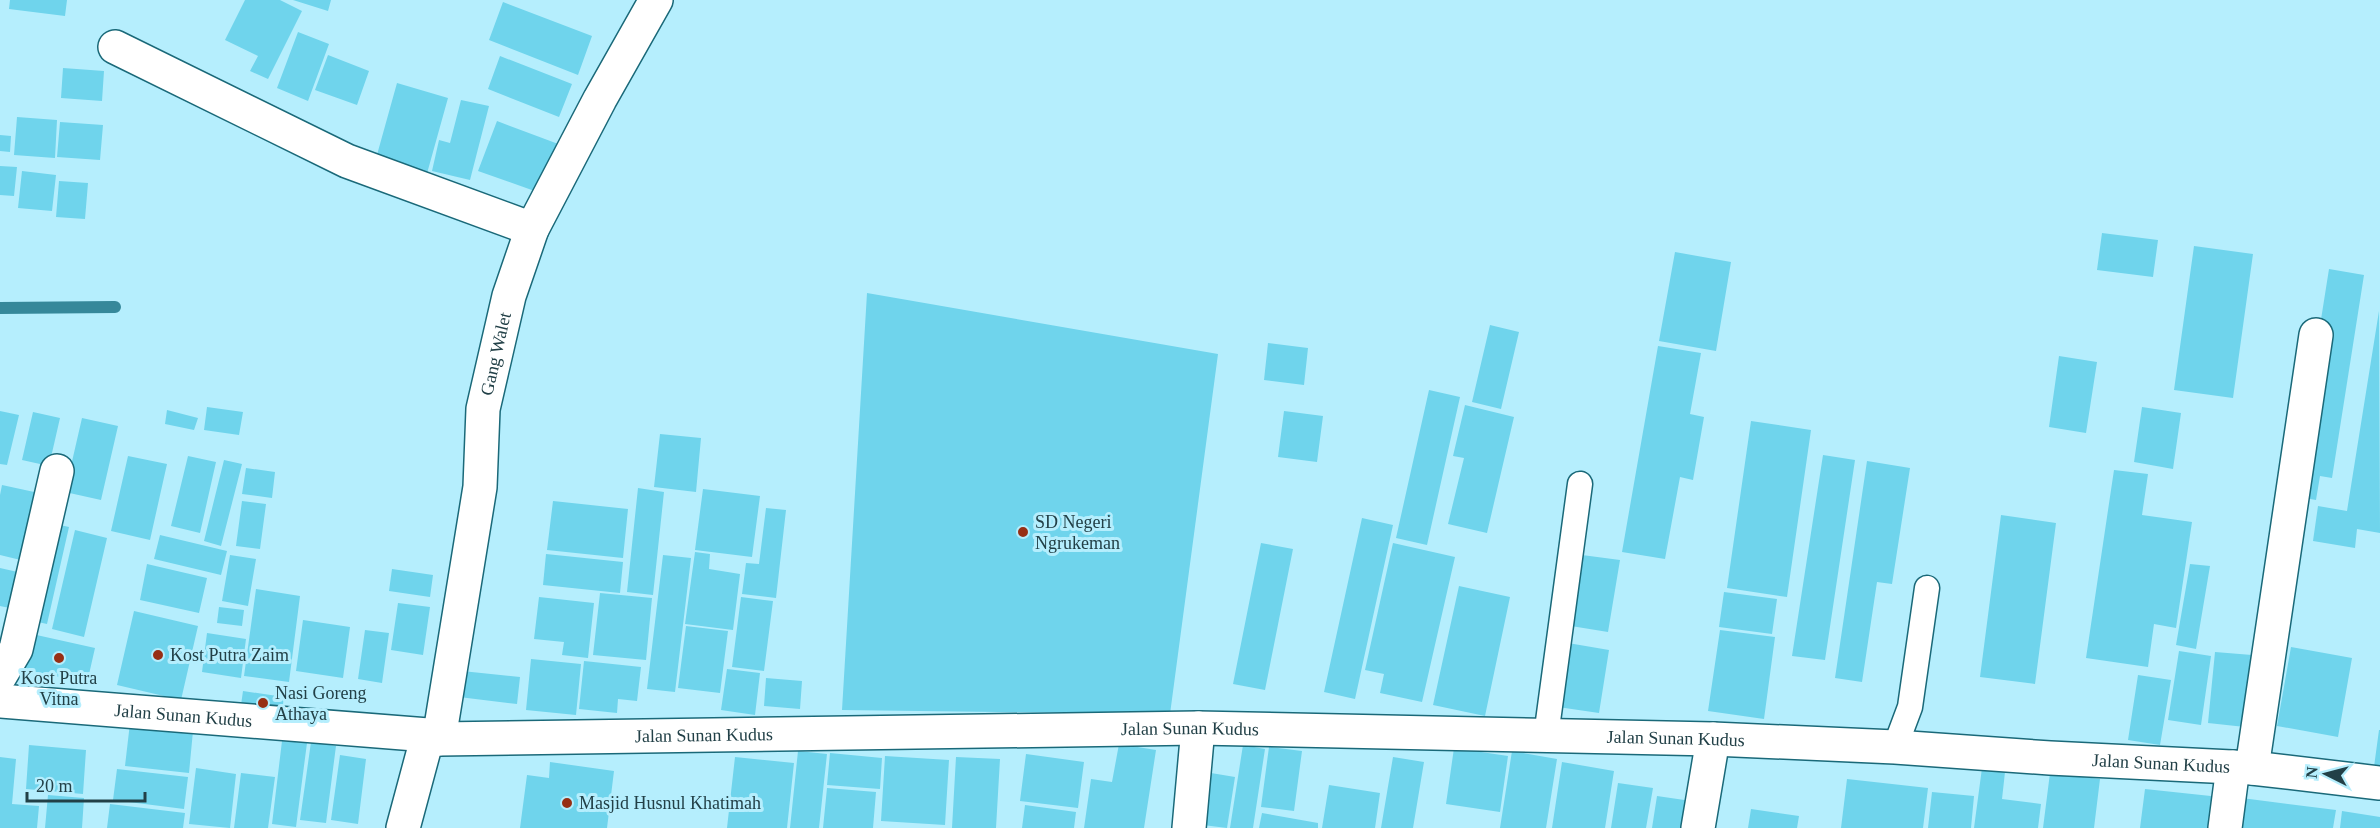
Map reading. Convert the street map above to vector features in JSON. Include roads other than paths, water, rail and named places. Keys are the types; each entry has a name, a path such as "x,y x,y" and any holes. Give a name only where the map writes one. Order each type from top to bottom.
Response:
{"street":[{"name":"Gang Walet","path":"403,828 433,737 480,488 483,409 509,296 532,229 600,99 656,0"},
{"path":"115,47 347,161 532,229"},
{"path":"2225,828 2243,767 2316,335"},
{"path":"0,676 16,649 57,471"},
{"name":"Jalan Sunan Kudus","path":"0,701 433,737 1198,728 1546,736 1895,747 2050,758 2243,767 2380,783"},
{"path":"1189,828 1198,728"},
{"path":"1698,828 1713,740"}],"lane":[{"path":"1546,736 1580,484"},
{"path":"1895,747 1910,707 1927,588"}],"waterway":[{"path":"0,308 115,307"}],"place":[{"name":"SD Negeri Ngrukeman","path":"1023,532"},
{"name":"Kost Putra Zaim","path":"158,655"},
{"name":"Kost Putra Vitna","path":"59,658"},
{"name":"Nasi Goreng Athaya","path":"263,703"},
{"name":"Masjid Husnul Khatimah","path":"567,803"}]}
